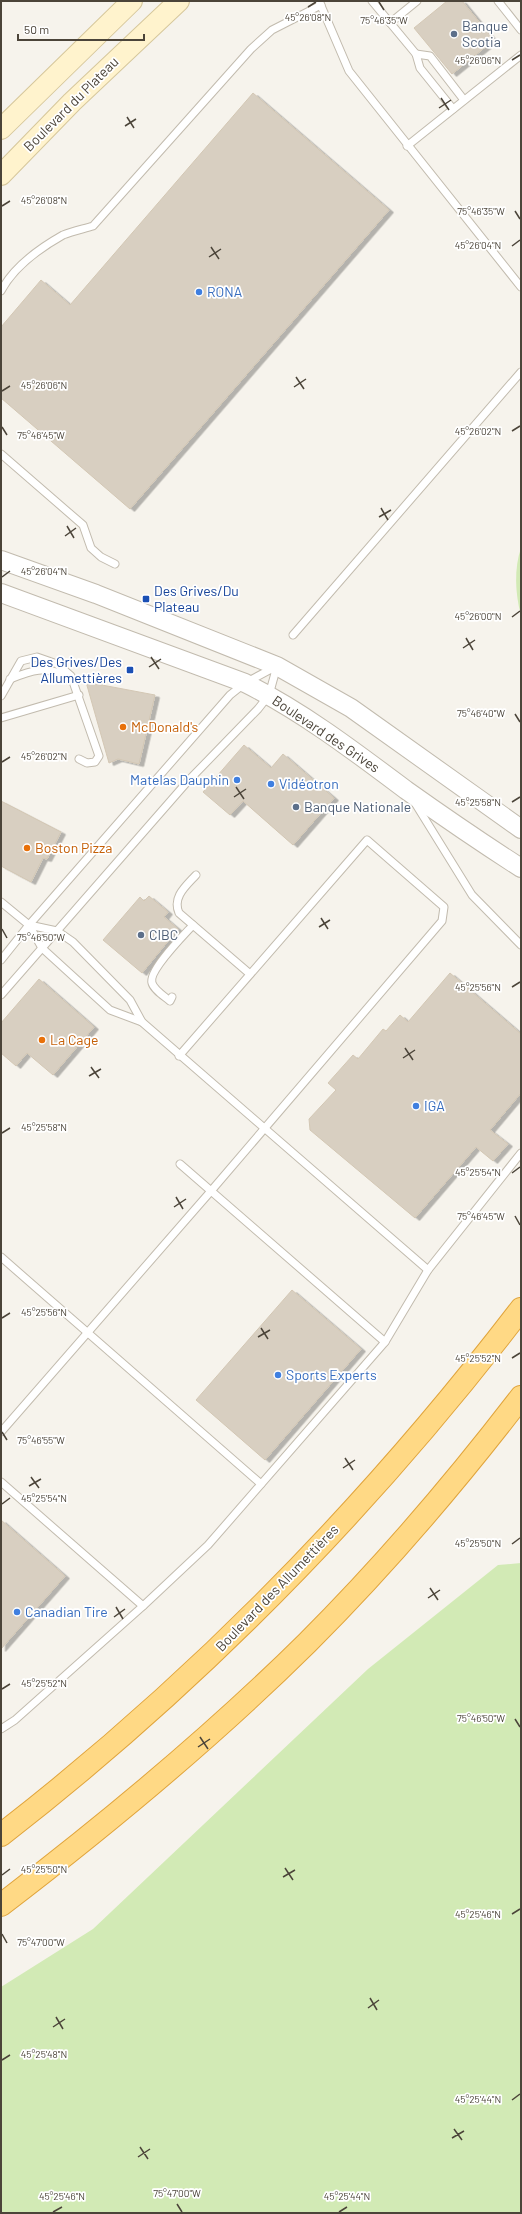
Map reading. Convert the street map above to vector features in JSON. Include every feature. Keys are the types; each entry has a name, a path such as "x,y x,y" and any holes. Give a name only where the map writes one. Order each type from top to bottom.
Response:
{"highway":[{"name":"Boulevard des Allumettières","path":"1,1835 46,1801 172,1693 290,1578 406,1452 473,1372 521,1309"},
{"path":"1,1905 95,1831 167,1770 306,1643 373,1574 443,1496 521,1397"}],"main road":[{"path":"1,129 132,1"},
{"name":"Boulevard du Plateau","path":"1,176 72,102 179,1"}],"street":[{"path":"1,560 96,594 277,666 351,708 521,829"},
{"name":"Boulevard des Grives","path":"1,593 245,683 269,695 330,733 452,823 521,868"}],"lane":[{"path":"372,1 416,54 420,68 453,109"},
{"path":"390,23 416,1"},
{"path":"498,1 521,30"},
{"path":"1,291 6,282 37,252 64,235 93,226 251,49 272,30 320,3 349,71 407,146 521,287"},
{"path":"416,54 430,56 464,100"},
{"path":"407,146 521,55"},
{"path":"293,635 521,372"},
{"path":"1,454 83,525 91,548 101,557 115,564"},
{"path":"1,696 21,661 37,658 57,664 71,676 79,695 99,756 95,762 88,763 79,759"},
{"path":"1,960 29,925 230,695 245,683 277,666"},
{"path":"1,995 188,781 258,709 269,695 277,666"},
{"path":"10,680 26,673 47,669 71,676"},
{"path":"1,718 79,695"},
{"path":"408,790 466,886 482,906 521,945"},
{"path":"1,1432 266,1128 442,921 444,907 367,840 179,1056"},
{"path":"196,874 176,901 179,912 250,974"},
{"path":"1,902 29,925 42,948 110,1010 142,1022"},
{"path":"29,925 57,931 73,942 130,1000 142,1022 179,1056 266,1128 428,1270"},
{"path":"172,998 170,1001 155,988 152,984 151,978 160,963 193,925"},
{"path":"1,1729 15,1720 143,1606 208,1545 385,1342 428,1270 521,1153"},
{"path":"180,1164 385,1342"},
{"path":"1,1257 261,1484"},
{"path":"1,1482 143,1606"}],"green space":[{"path":"521,548 521,615 517,598 516,572"},
{"path":"521,1563 521,2213 1,2213 1,1987 93,1929 368,1669 498,1565"}],"building":[{"name":"Banque Scotia","path":"447,1 462,1 494,40 452,74 414,28"},
{"name":"RONA","path":"253,93 389,210 130,509 1,398 1,327 41,280 70,305"},
{"name":"McDonald's","path":"86,682 155,695 139,764 118,759 109,763"},
{"path":"244,745 271,768 283,754 334,798 293,845 243,801 230,815 203,792"},
{"name":"Boston Pizza","path":"1,801 61,832 47,859 43,858 31,882 1,866"},
{"name":"CIBC","path":"149,896 168,912 164,917 178,929 142,973 103,940 140,897 144,901"},
{"name":"IGA","path":"450,973 521,1034 521,1093 490,1130 508,1144 493,1161 476,1147 415,1218 310,1130 309,1119 336,1090 328,1083 353,1055 358,1059 383,1029 386,1031 400,1015 408,1022"},
{"name":"La Cage","path":"39,979 94,1027 53,1075 27,1053 16,1066 1,1053 1,1023"},
{"name":"Sports Experts","path":"292,1290 361,1349 265,1460 196,1400"},
{"name":"Canadian Tire","path":"1,1520 65,1576 1,1649"}],"place":[{"name":"Banque Scotia","path":"454,34"},
{"name":"RONA","path":"199,292"},
{"name":"Des Grives/Du Plateau","path":"146,599"},
{"name":"Des Grives/Des Allumettières","path":"130,670"},
{"name":"McDonald's","path":"123,727"},
{"name":"Matelas Dauphin","path":"237,780"},
{"name":"Vidéotron","path":"271,784"},
{"name":"Banque Nationale","path":"296,807"},
{"name":"Boston Pizza","path":"27,848"},
{"name":"CIBC","path":"141,935"},
{"name":"La Cage","path":"42,1040"},
{"name":"IGA","path":"416,1106"},
{"name":"Sports Experts","path":"278,1375"},
{"name":"Canadian Tire","path":"17,1612"}]}
